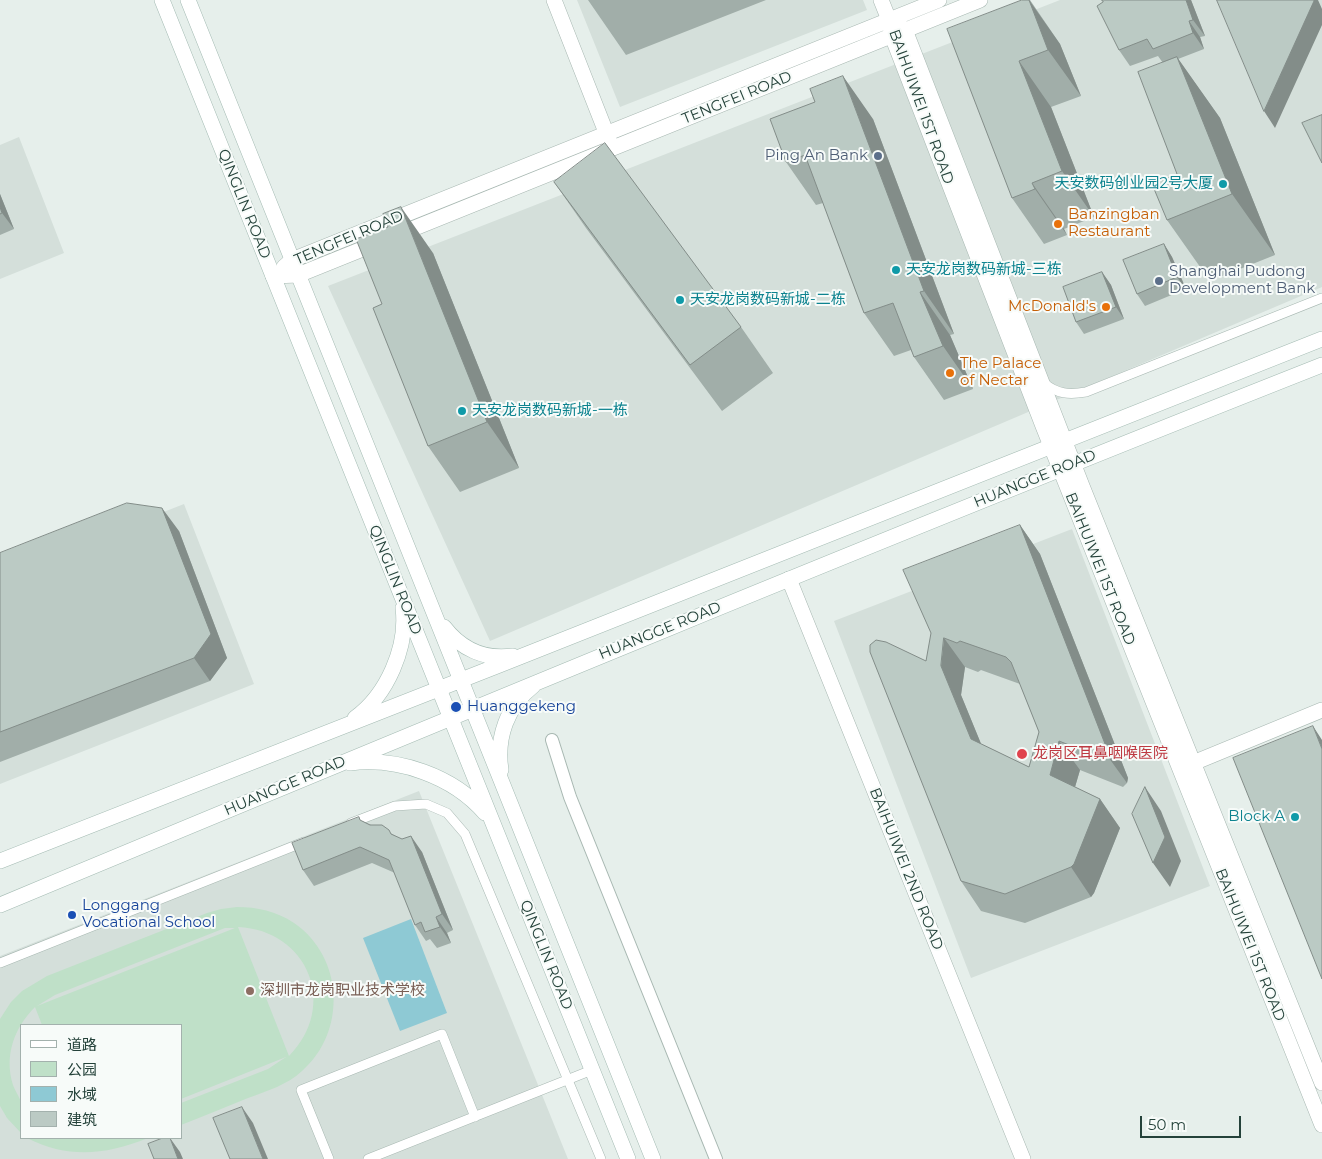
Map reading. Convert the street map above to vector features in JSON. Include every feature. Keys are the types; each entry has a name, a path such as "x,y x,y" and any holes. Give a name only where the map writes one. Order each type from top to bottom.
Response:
{"main road":[{"name":"QINGLIN ROAD","path":"162,0 628,1159"},
{"name":"QINGLIN ROAD","path":"188,0 653,1159"},
{"path":"554,0 612,148"},
{"path":"881,0 895,29"},
{"name":"TENGFEI ROAD","path":"273,276 298,275 612,148 895,29 939,0"},
{"name":"TENGFEI ROAD","path":"273,276 292,260 606,134 980,0"},
{"name":"BAIHUIWEI 1ST ROAD","path":"895,29 1041,380 1058,443"},
{"name":"BAIHUIWEI 1ST ROAD","path":"895,29 1186,765 1322,1125"},
{"name":"HUANGGE ROAD","path":"0,861 532,653 1322,339"},
{"name":"HUANGGE ROAD","path":"0,904 542,679 1322,364"},
{"name":"BAIHUIWEI 2ND ROAD","path":"789,579 1023,1159"},
{"path":"344,726 373,701 393,666 403,630 403,611 400,594"},
{"path":"432,609 445,629 458,642 473,652 492,657 510,657 532,653"},
{"path":"503,786 500,748 505,722 514,706 527,691 542,679"},
{"path":"1186,765 1322,710"},
{"path":"338,764 362,761 385,762 423,772 442,780 477,803 491,820"},
{"name":"BAIHUIWEI 1ST ROAD","path":"1186,765 1322,1083"},
{"path":"535,928 557,920"}],"street":[{"path":"552,740 570,797 716,1159"}],"lane":[{"path":"1041,380 1062,394 1086,392 1322,298"},
{"path":"340,828 395,806 426,804 447,813 465,834 475,853 602,1159"},
{"path":"0,963 312,839"},
{"path":"329,1159 301,1090 442,1034 475,1117"},
{"path":"368,1159 592,1070"}],"shaded area":[{"path":"577,0 863,0 867,10 620,107"},
{"path":"1060,0 1322,0 1322,287 490,641 328,286"},
{"path":"19,137 64,253 0,279 0,145"},
{"path":"184,504 254,684 0,784 0,576"},
{"name":"龙岗区耳鼻咽喉医院","path":"1072,529 1210,886 971,978 834,621"},
{"name":"深圳市龙岗职业技术学校","path":"419,791 568,1159 0,1159 0,956"}],"green space":[{"path":"237,907 266,910 294,923 311,938 323,955 330,974 334,995 332,1016 327,1036 317,1055 302,1071 283,1084 182,1125 182,1103 268,1069 286,1057 182,1099 182,1024 42,1024 35,1007 20,1024 10,1053 10,1074 20,1100 20,1132 7,1118 0,1106 0,1019 11,1002 22,991 47,976 207,913","holes":["238,927 262,931 283,941 298,956 308,974 313,994 312,1015 304,1036 289,1056","225,928 235,928 37,1006 55,995"]},
{"path":"29,1139 145,1139 117,1148 87,1152 72,1152 42,1145"}],"water":[{"path":"411,919 447,1013 400,1031 363,938"}],"building":[{"path":"1022,0 1029,0 1048,50 1019,61 1062,171 1032,183 1035,189 1012,198 947,29"},
{"path":"1102,0 1186,0 1193,20 1189,21 1193,33 1153,49 1147,39 1119,50 1097,6 1103,2"},
{"path":"1217,0 1314,0 1264,111"},
{"path":"1177,57 1232,194 1167,220 1152,184 1177,174 1138,72"},
{"name":"天安龙岗数码新城-三栋","path":"843,76 924,291 920,292 943,346 914,357 893,303 864,313 805,155 786,162 770,119 815,102 810,89"},
{"path":"1322,115 1322,163 1302,123"},
{"name":"天安龙岗数码新城-二栋","path":"605,143 741,327 690,365 554,182"},
{"path":"401,207 487,422 428,446 373,308 382,304 356,239 388,227 383,214"},
{"path":"1164,244 1177,277 1137,294 1123,260"},
{"path":"1102,272 1116,307 1076,322 1063,287"},
{"path":"127,503 162,508 211,634 194,658 0,732 0,553"},
{"path":"1020,525 1107,749 1106,754 1102,758 1059,741 1050,775 1100,799 1074,864 1071,867 1005,894 961,881 870,652 870,645 876,640 886,642 926,661 931,633 903,570","holes":["944,638 957,643 960,641 1006,657 1011,662 1039,732 1029,767 971,739 941,666"]},
{"path":"1313,726 1322,749 1322,979 1233,758"},
{"path":"1145,787 1165,837 1153,863 1132,814"},
{"path":"359,817 360,820 370,825 382,825 391,834 402,839 411,836 442,914 436,917 440,927 425,932 421,922 415,925 389,860 360,847 303,870 292,843"},
{"path":"242,1107 263,1159 230,1159 213,1118"},
{"path":"160,1139 170,1139 178,1159 154,1159 148,1144"}],"place":[{"name":"Ping An Bank","path":"878,156"},
{"name":"天安数码创业园2号大厦","path":"1223,184"},
{"name":"Banzingban Restaurant","path":"1058,224"},
{"name":"天安龙岗数码新城-三栋","path":"896,270"},
{"name":"Shanghai Pudong Development Bank","path":"1159,281"},
{"name":"天安龙岗数码新城-二栋","path":"680,300"},
{"name":"McDonald's","path":"1106,307"},
{"name":"The Palace of Nectar","path":"950,373"},
{"name":"天安龙岗数码新城-一栋","path":"462,411"},
{"name":"Huanggekeng","path":"456,707"},
{"name":"龙岗区耳鼻咽喉医院","path":"1022,754"},
{"name":"Block A","path":"1295,817"},
{"name":"Longgang Vocational School","path":"72,915"},
{"name":"深圳市龙岗职业技术学校","path":"250,991"}]}
